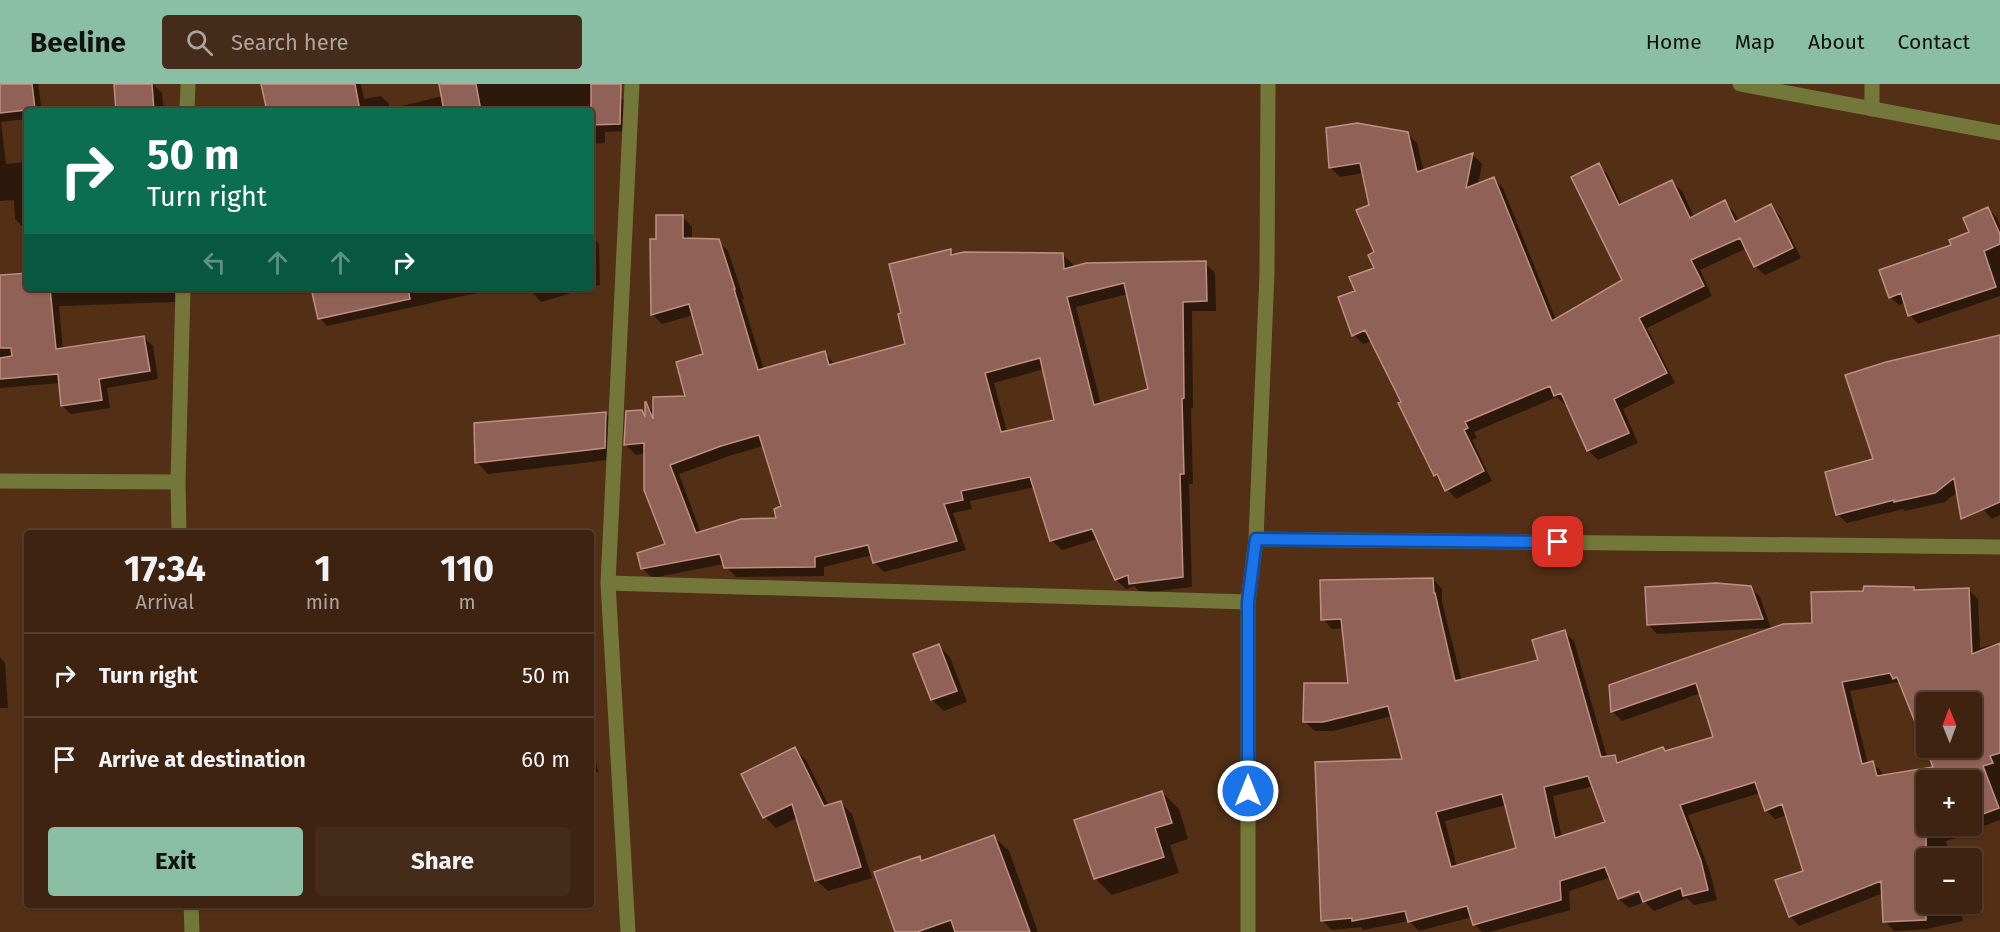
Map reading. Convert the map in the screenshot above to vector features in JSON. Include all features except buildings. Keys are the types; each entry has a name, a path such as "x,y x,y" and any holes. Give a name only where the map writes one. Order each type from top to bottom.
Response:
{"street":[{"path":"187,108 188,84"},
{"path":"628,932 608,583 632,84"},
{"path":"1248,932 1248,602 1256,539 1267,273 1268,84"},
{"path":"1740,84 2000,133"},
{"path":"1872,84 1872,109"},
{"path":"179,530 183,291"},
{"path":"0,480 178,482"},
{"path":"1256,539 2000,547"},
{"path":"608,583 1248,602"},
{"path":"191,908 192,932"}],"route":[{"path":"1248,791 1248,602 1256,539 1558,542"}]}
